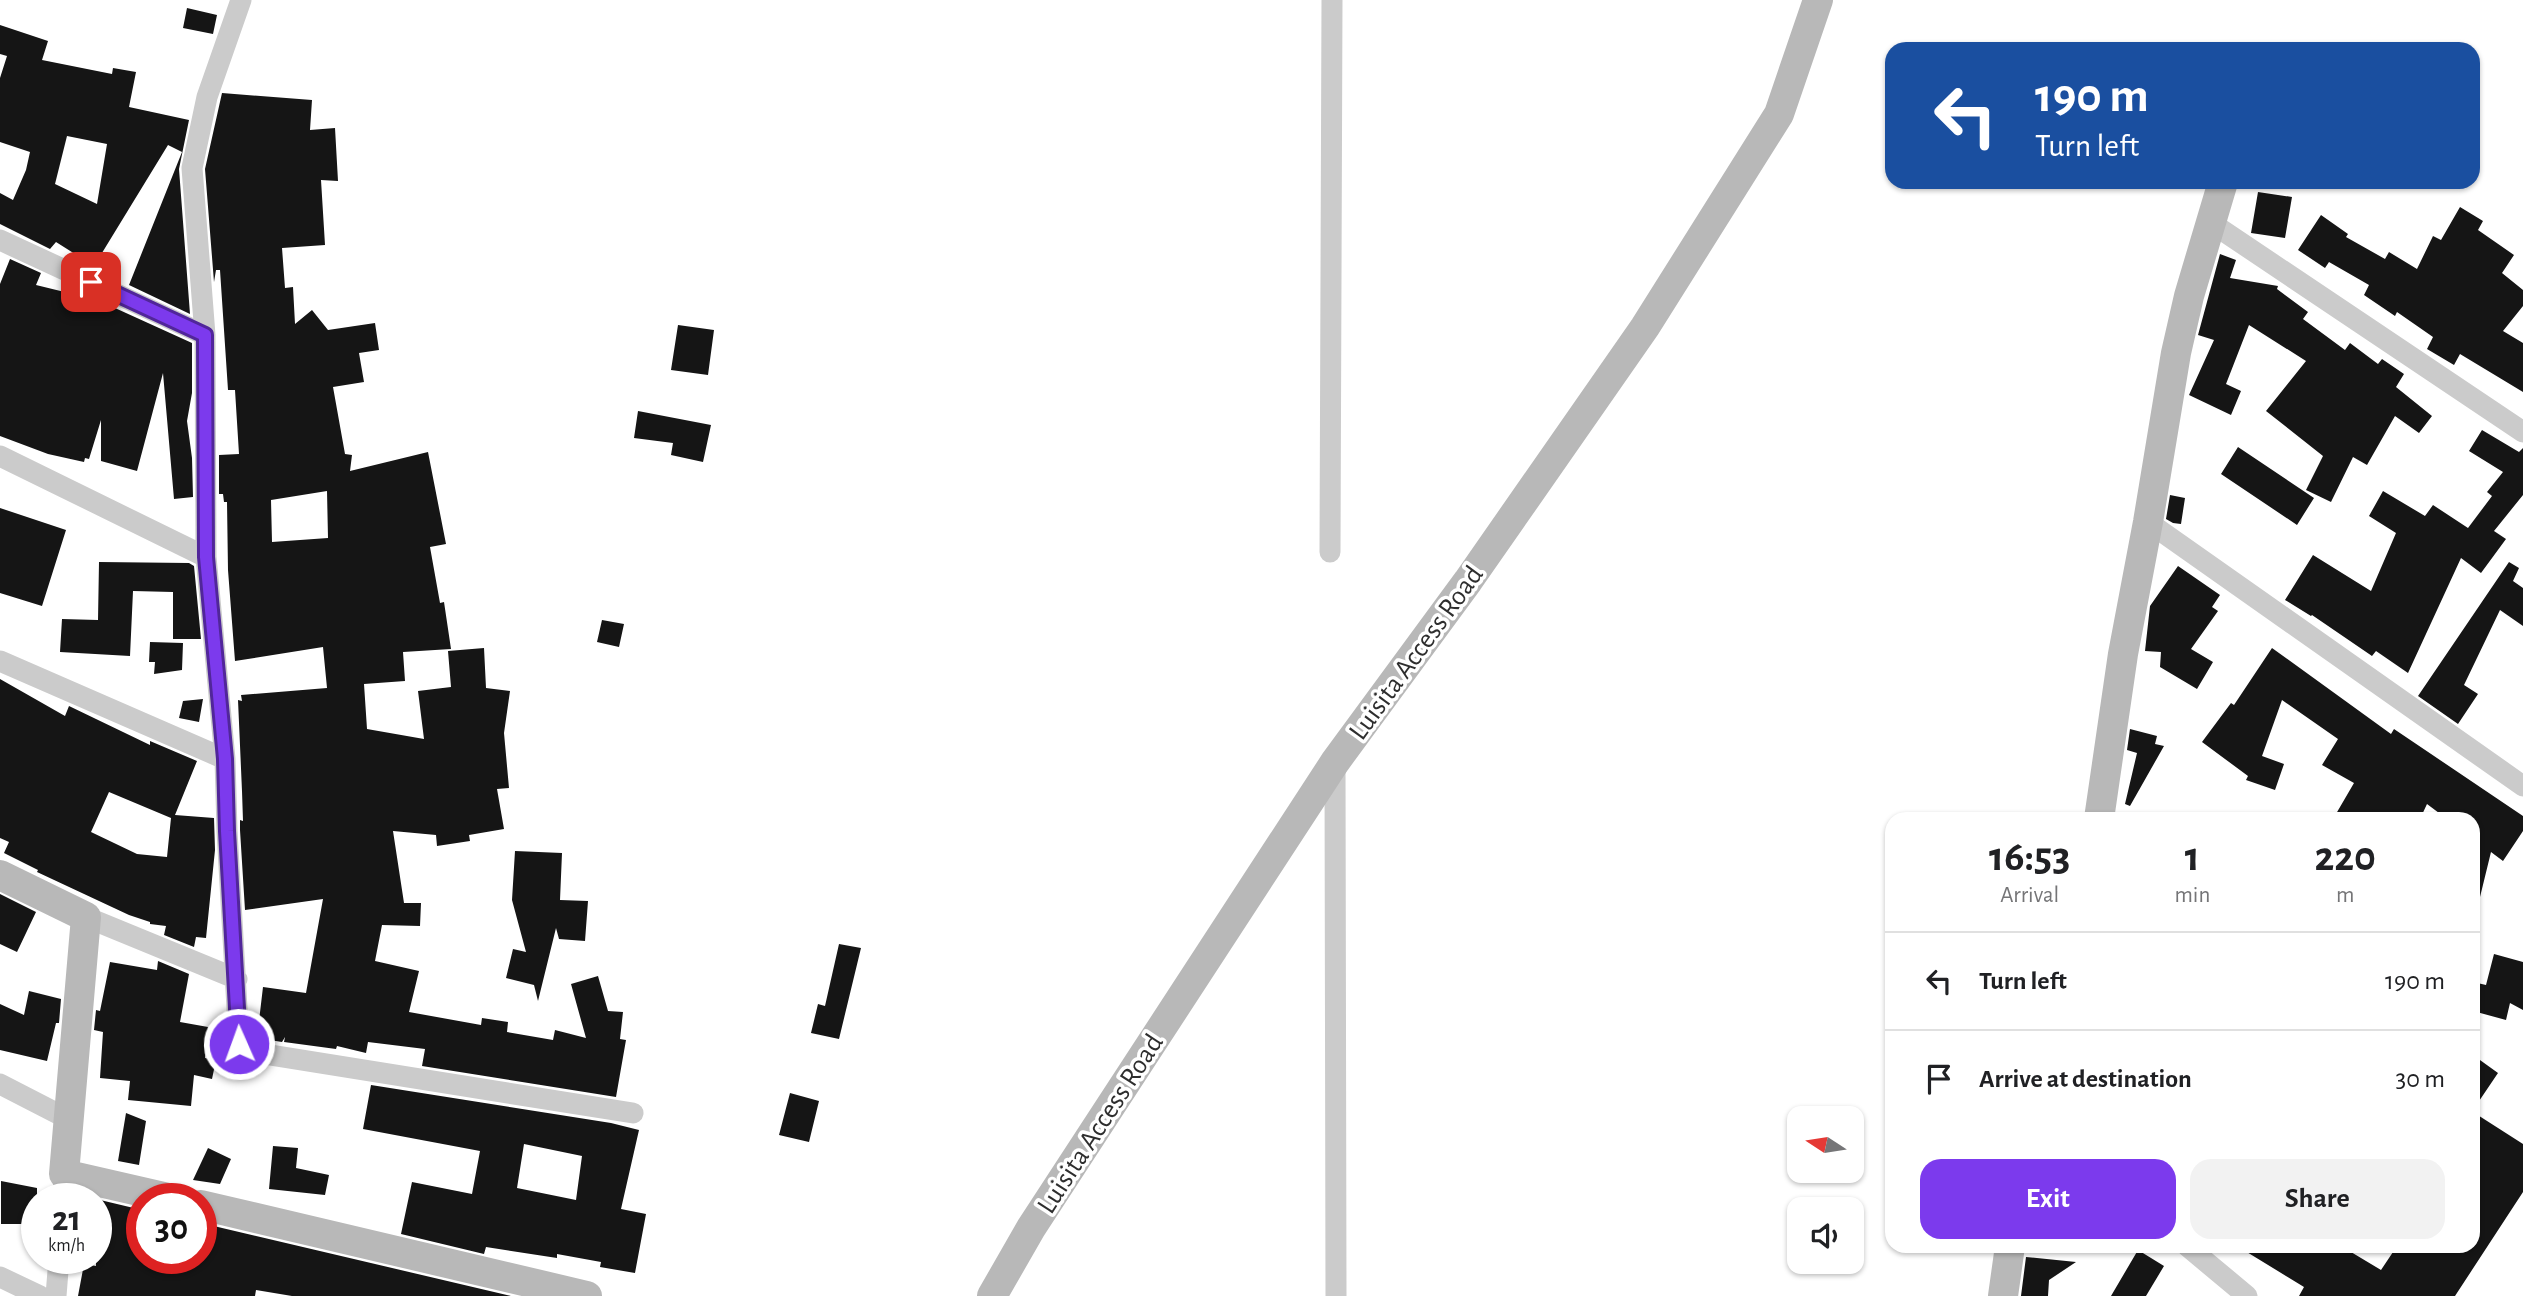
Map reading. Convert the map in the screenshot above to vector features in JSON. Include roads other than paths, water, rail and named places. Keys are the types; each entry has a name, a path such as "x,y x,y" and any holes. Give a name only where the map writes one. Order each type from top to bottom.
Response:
{"street":[{"path":"241,0 207,97 192,168 205,335 206,557 225,759 239,1044 245,1051 634,1113"},
{"path":"1330,552 1332,0"},
{"name":"Luisita Access Road","path":"992,1296 1031,1228 1335,762 1468,581 1645,327 1779,114 1818,0"},
{"path":"2100,812 2123,654 2176,353 2189,296 2221,189"},
{"path":"2210,222 2523,432"},
{"path":"0,240 205,335"},
{"path":"0,456 206,557"},
{"path":"2148,522 2523,786"},
{"path":"0,661 225,759"},
{"path":"1335,762 1336,1296"},
{"path":"0,875 86,917 237,979"},
{"path":"64,1183 86,917"},
{"path":"0,1084 68,1119"},
{"path":"217,1209 587,1296"},
{"path":"2003,1296 2009,1253"},
{"path":"2195,1253 2247,1296"},
{"path":"56,1296 58,1274"},
{"path":"0,1277 40,1296"}]}
